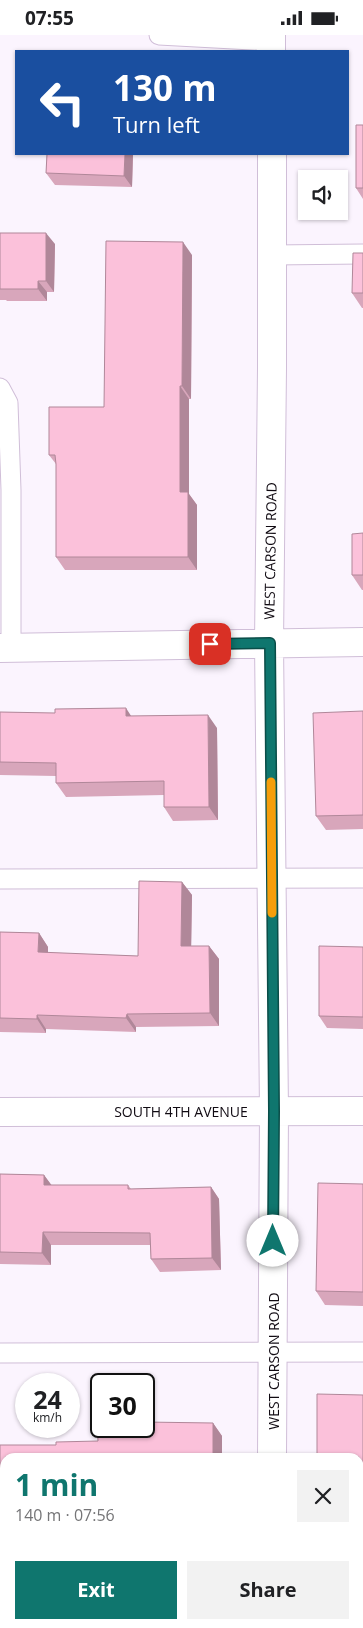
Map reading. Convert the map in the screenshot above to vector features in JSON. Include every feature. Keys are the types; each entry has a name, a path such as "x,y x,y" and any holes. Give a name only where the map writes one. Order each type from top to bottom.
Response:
{"street":[{"name":"WEST CARSON ROAD","path":"272,155 270,643 274,1111 272,1453"},
{"path":"5,648 363,642"},
{"name":"SOUTH 4TH AVENUE","path":"0,1112 363,1111"}],"lane":[{"path":"159,35 271,42"},
{"path":"272,255 363,254"},
{"path":"0,387 8,403 5,490 5,648"},
{"path":"0,879 363,879"},
{"path":"0,1353 363,1352"}],"building":[{"path":"356,125 363,125 363,188 356,188"},
{"path":"47,155 125,155 124,176 46,173"},
{"path":"0,233 46,233 46,281 38,281 38,289 0,289"},
{"path":"106,241 183,242 180,492 188,492 188,557 56,557 56,464 55,455 49,455 49,407 104,407"},
{"path":"353,253 363,253 363,293 352,293"},
{"path":"363,533 363,575 352,575 352,534"},
{"path":"126,708 126,716 208,715 209,807 164,807 164,781 56,783 56,763 0,762 0,712 55,713 55,709"},
{"path":"363,711 363,815 316,816 313,713"},
{"path":"139,881 182,882 181,946 209,946 210,1013 127,1014 126,1018 37,1015 37,1019 0,1018 0,932 39,933 38,952 138,956"},
{"path":"319,946 363,947 363,1017 319,1016"},
{"path":"0,1174 44,1175 44,1185 128,1185 128,1189 211,1187 212,1258 151,1259 150,1233 43,1232 42,1253 0,1252"},
{"path":"318,1183 363,1184 363,1292 316,1291"},
{"path":"317,1394 363,1395 363,1453 317,1453"},
{"path":"155,1422 213,1423 213,1453 0,1453 0,1445 56,1445 56,1442 98,1441 98,1438 155,1438"}],"slow traffic":[{"path":"271,782 272,913"}],"route":[{"path":"210,644 270,643 274,1111 273,1241"}]}
